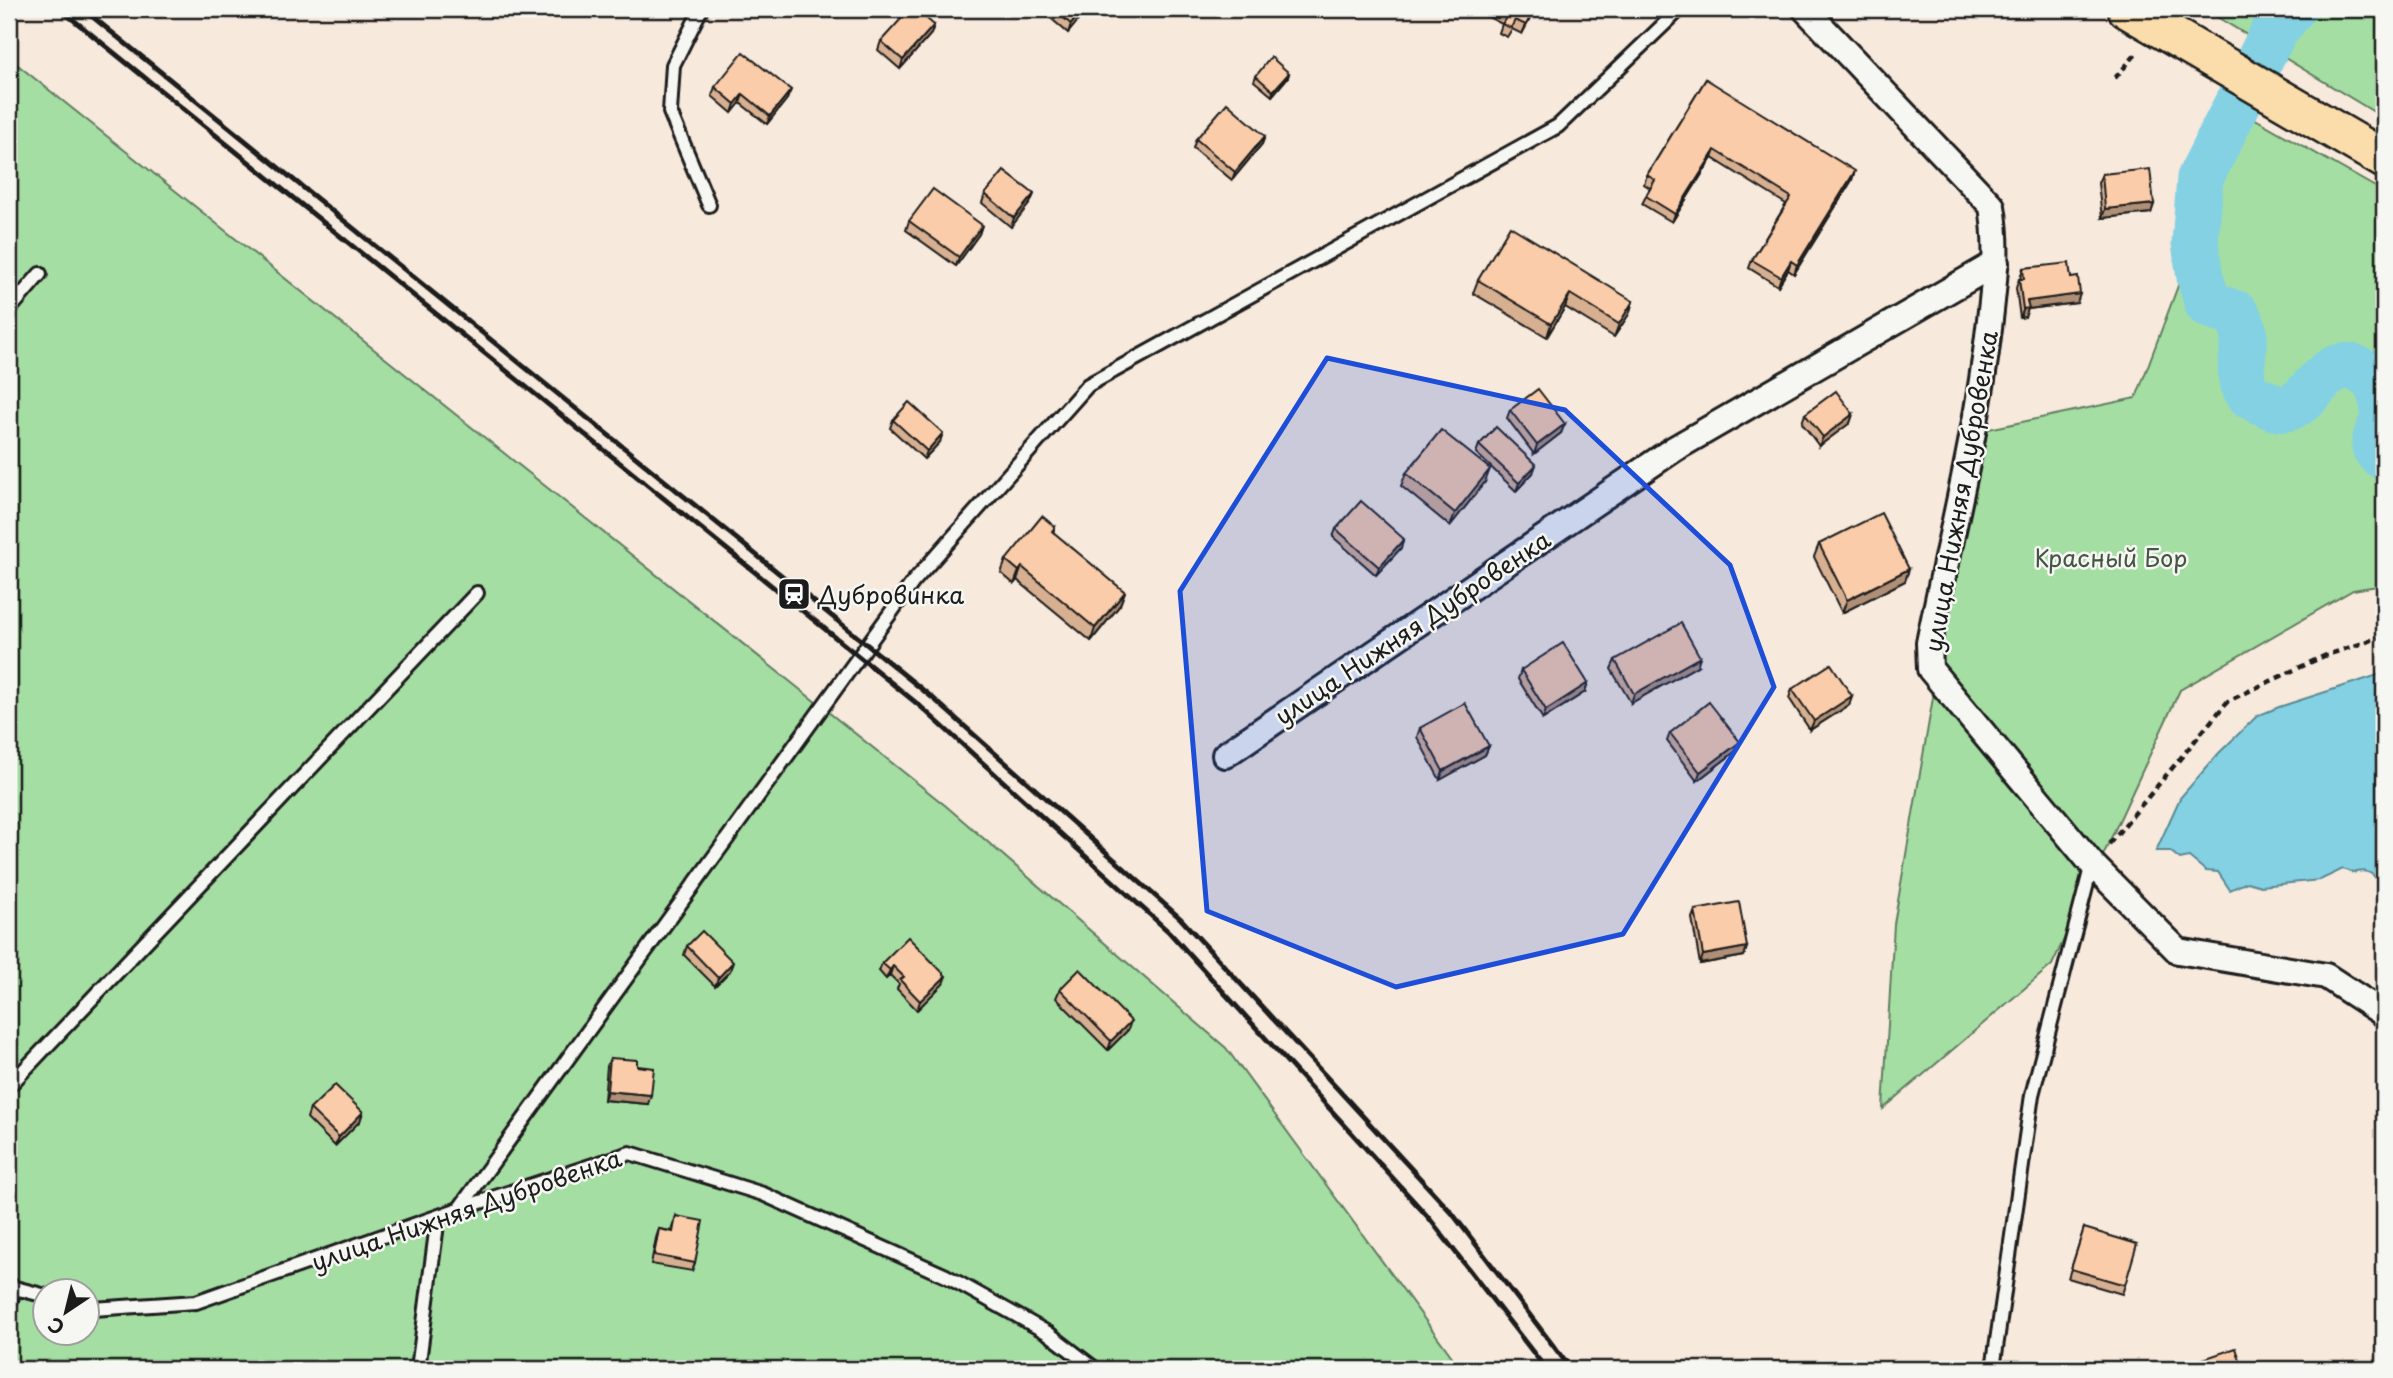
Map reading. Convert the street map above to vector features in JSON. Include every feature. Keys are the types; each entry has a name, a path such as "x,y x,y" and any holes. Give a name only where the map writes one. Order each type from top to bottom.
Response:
{"main road":[{"path":"2129,10 2384,159"}],"street":[{"name":"улица Нижняя Дубровенка","path":"1805,9 1992,206 1997,237 1996,263 1982,388 1928,643 1930,669 2092,864 2178,951 2326,976 2384,1014"},
{"name":"улица Нижняя Дубровенка","path":"1225,755 1674,449 1996,263"}],"lane":[{"path":"701,9 673,65 670,112 709,205"},
{"path":"459,1209 913,582 1088,385 1558,126 1680,9"},
{"path":"9,310 40,274"},
{"path":"9,1086 477,593"},
{"path":"1993,1369 2032,1095 2092,864"},
{"name":"улица Нижняя Дубровенка","path":"102,1308 196,1303 438,1216 630,1153 763,1194 946,1276 1048,1333 1095,1369"},
{"path":"418,1369 438,1216"},
{"path":"9,1305 12,1286 32,1292"}],"path":[{"path":"2115,78 2137,53"},
{"path":"2092,864 2228,701 2324,656 2384,636"}],"highlighted area":[{"path":"1327,358 1565,410 1730,565 1774,687 1623,934 1396,987 1207,911 1180,591"}],"green space":[{"path":"2204,9 2384,9 2384,118"},
{"path":"9,58 946,806 1226,1048 1461,1369 9,1369"},
{"name":"Красный Бор","path":"2243,112 2384,192 2384,585 2353,590 2180,690 2052,965 1883,1109 1894,924 1979,431 2136,398"}],"water":[{"path":"2384,673 2384,895 2380,884 2370,873 2353,873 2343,869 2320,880 2261,886 2247,882 2230,890 2218,872 2206,871 2189,857 2180,859 2170,851 2156,851 2180,798 2219,753 2257,716"}],"building":[{"path":"910,9 916,9 934,25 903,60 881,41"},
{"path":"1053,9 1084,9 1071,24"},
{"path":"1493,9 1534,9 1526,25 1515,20 1511,28 1502,24 1507,16"},
{"path":"743,52 791,90 770,116 743,94 735,104 715,87"},
{"path":"1271,57 1289,73 1273,91 1256,76"},
{"path":"1706,79 1855,171 1797,265 1791,261 1781,277 1752,260 1791,197 1715,150 1675,214 1646,196 1655,180 1647,175"},
{"path":"1227,103 1265,136 1235,172 1196,139"},
{"path":"2150,169 2154,204 2105,209 2102,174"},
{"path":"1004,171 1034,194 1014,218 985,194"},
{"path":"933,189 982,225 959,257 909,221"},
{"path":"1510,226 1633,301 1619,324 1570,294 1551,324 1478,280"},
{"path":"2069,263 2071,278 2078,277 2080,294 2027,301 2029,308 2023,309 2019,279 2024,279 2023,268"},
{"path":"1538,389 1565,424 1537,445 1510,410"},
{"path":"1836,391 1853,414 1823,437 1805,414"},
{"path":"909,402 943,433 927,451 893,420"},
{"path":"1496,427 1536,465 1519,483 1479,445"},
{"path":"1441,430 1490,469 1455,513 1406,473"},
{"path":"1361,501 1404,539 1379,567 1336,529"},
{"path":"1881,513 1909,569 1847,600 1819,544"},
{"path":"1042,516 1055,527 1052,531 1125,592 1095,628 1022,567 1019,571 1006,560"},
{"path":"1681,623 1700,657 1634,694 1615,660"},
{"path":"1563,643 1588,683 1546,710 1521,670"},
{"path":"1831,664 1852,696 1814,721 1792,689"},
{"path":"1709,702 1740,742 1700,772 1670,733"},
{"path":"1465,703 1489,746 1443,771 1420,728"},
{"path":"1739,902 1747,947 1703,955 1695,910"},
{"path":"702,931 733,962 718,978 687,946"},
{"path":"908,937 946,976 920,1001 900,980 904,977 893,966 890,970 882,963"},
{"path":"1080,969 1131,1021 1111,1041 1060,989"},
{"path":"610,1058 637,1060 637,1066 654,1068 651,1095 607,1091"},
{"path":"335,1085 363,1112 339,1137 310,1109"},
{"path":"676,1216 703,1221 695,1263 654,1255 659,1229 673,1232"},
{"path":"2084,1228 2137,1244 2125,1285 2071,1269"},
{"path":"2236,1348 2243,1369 2200,1369 2197,1361"}],"waterway":[{"path":"2292,9 2274,31 2200,178 2195,243 2200,277 2208,304 2236,314 2242,324 2244,335 2241,369 2243,385 2248,394 2281,408 2294,405 2326,375 2338,368 2352,367 2369,376 2379,390 2384,415 2375,444 2384,457"}],"railway":[{"path":"60,9 920,706 1169,932 1429,1218 1546,1369"},
{"path":"83,9 934,699 1180,918 1452,1213 1571,1369"}],"place":[{"name":"Дубровинка","path":"794,594"}]}
